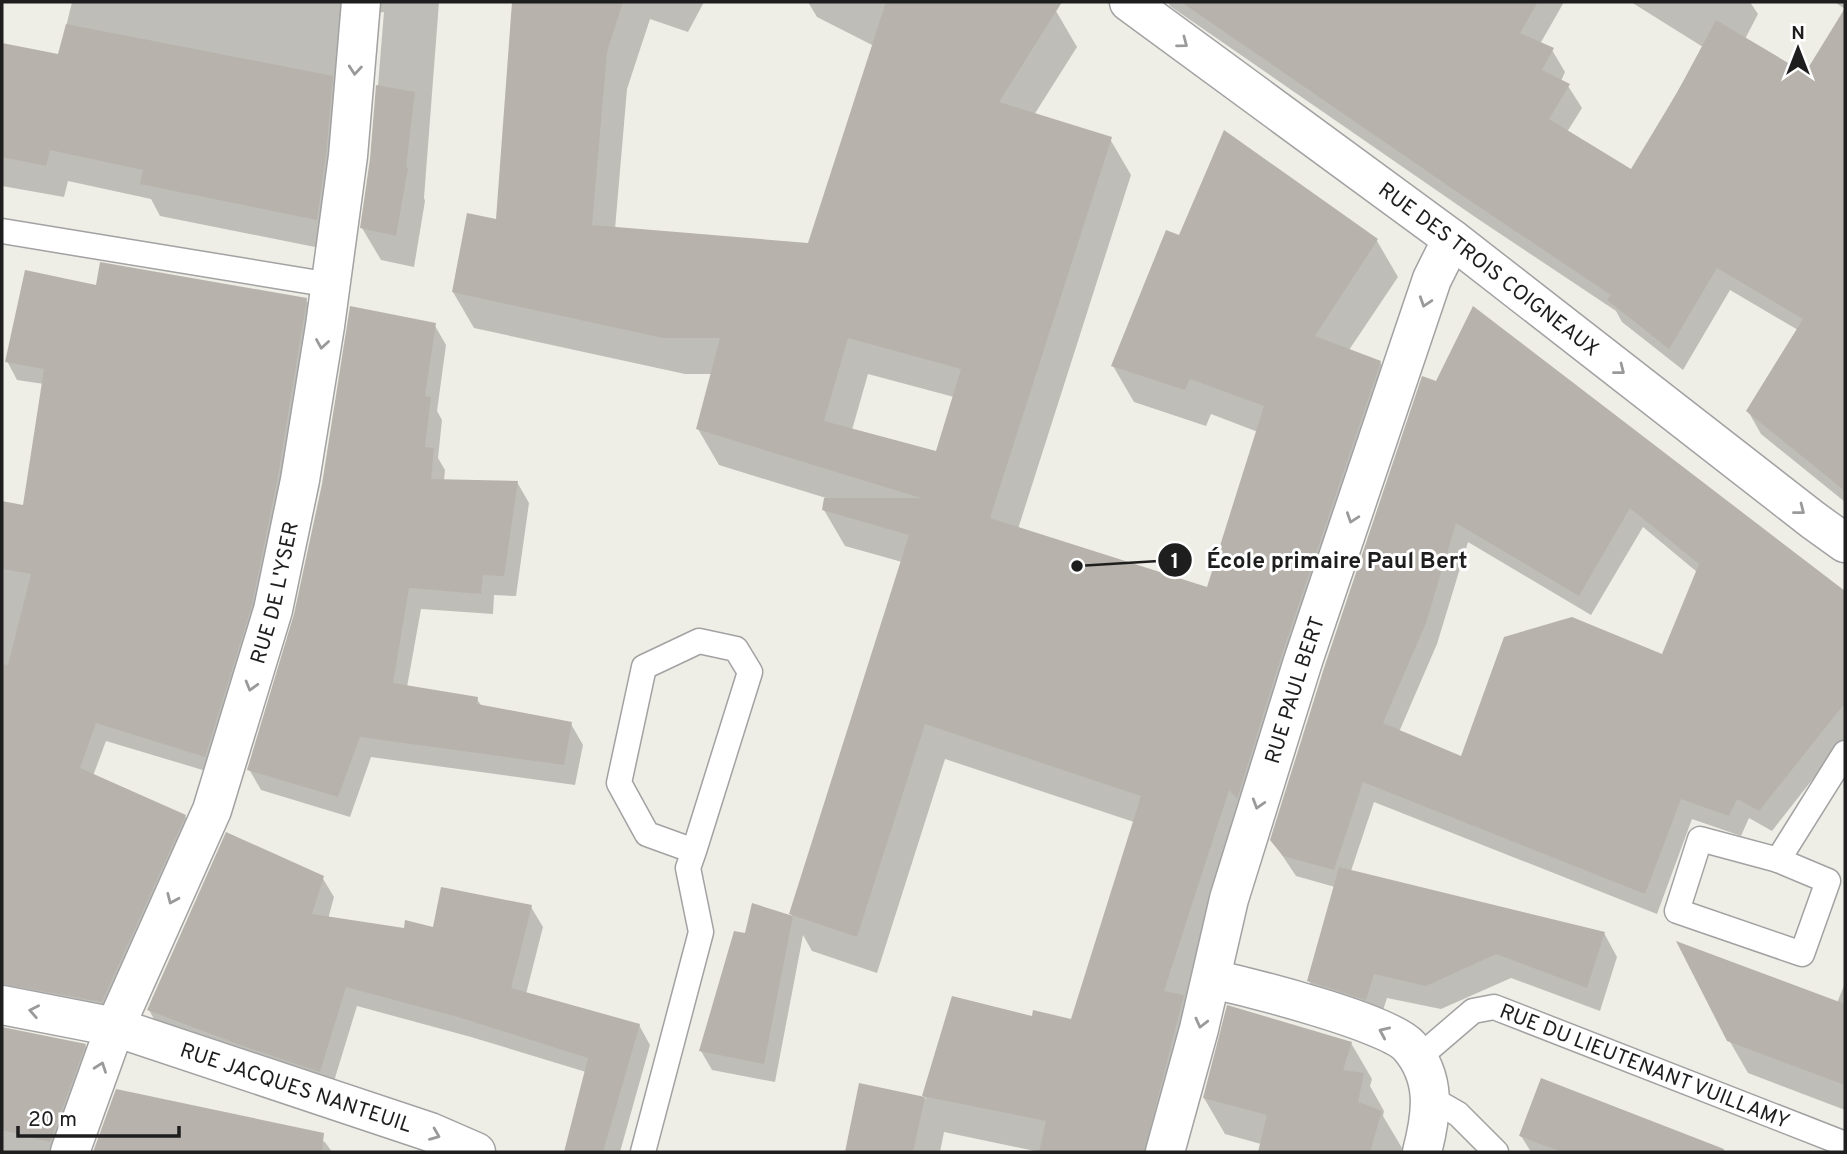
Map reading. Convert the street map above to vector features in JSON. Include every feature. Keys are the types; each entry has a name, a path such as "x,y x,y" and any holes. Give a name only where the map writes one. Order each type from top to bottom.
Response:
{"street":[{"name":"RUE DE L'YSER","path":"70,1152 115,1027 212,810 273,610 300,480 331,285 348,156 361,2"},
{"name":"RUE DES TROIS COIGNEAUX","path":"1129,2 1452,239 1845,543"},
{"name":"RUE PAUL BERT","path":"1166,1152 1212,979 1228,899 1303,661 1432,279 1452,239"},
{"path":"1212,979 1346,1016 1388,1032 1408,1044 1427,1079 1432,1099 1422,1152"},
{"name":"RUE JACQUES NANTEUIL","path":"2,1005 115,1027 430,1132 476,1152"}],"lane":[{"path":"2,231 331,285"},
{"path":"643,1152 701,932 688,868 694,851 750,672 736,649 699,641 644,667 619,783 647,834 694,851"},
{"path":"1778,860 1845,753"},
{"path":"1700,839 1778,860 1828,881 1802,954 1677,911 1700,839"},
{"name":"RUE DU LIEUTENANT VUILLAMY","path":"1418,1059 1473,1011 1494,1006 1845,1144"},
{"path":"1432,1099 1458,1114 1496,1152"}],"building":[{"path":"512,2 623,2 607,52 592,225 808,243 886,2 1062,2 999,102 1112,137 990,518 1207,587 1264,406 1190,379 1185,390 1111,366 1166,230 1179,235 1224,130 1378,239 1315,336 1381,361 1282,654 1237,799 1229,790 1164,991 1184,995 1144,1152 1039,1152 1046,1121 922,1096 952,996 1032,1016 1033,1010 1071,1019 1141,796 925,724 857,937 789,914 909,535 822,510 824,498 921,498 696,429 720,338 663,338 452,292 467,213 496,219","holes":["848,338 961,369 936,451 824,421"]},
{"path":"1181,2 1538,2 1520,33 1554,48 1542,70 1570,84 1549,119 1631,169 1678,91 1716,20 1805,73 1845,8 1845,491 1746,411 1803,319 1717,268 1669,349 1607,300 1611,295"},
{"path":"66,24 333,76 317,220 140,184 143,170 50,150 46,166 2,157 2,43 58,54"},
{"path":"376,85 415,92 408,168 396,236 360,228 370,159"},
{"path":"100,262 307,298 278,476 252,605 205,757 96,723 80,768 186,815 102,1002 2,984 2,664 8,665 31,574 2,569 2,501 23,505 44,369 5,362 25,270 96,285"},
{"path":"350,306 436,323 425,396 431,397 425,447 434,448 431,479 518,481 504,576 483,575 481,594 409,588 393,683 478,697 477,704 572,722 564,765 360,737 338,797 247,770 294,614 322,484"},
{"path":"1473,306 1845,591 1845,703 1759,811 1737,799 1729,816 1681,799 1645,894 1363,782 1334,870 1283,856 1270,840 1324,668 1422,376 1436,381","holes":["1630,508 1699,564 1662,654 1572,617 1504,637 1461,756 1383,723 1426,623 1456,523 1579,596"]},
{"path":"226,832 324,876 312,914 404,928 405,920 433,927 441,887 532,905 511,988 640,1024 603,1152 564,1152 588,1058 458,1017 346,987 320,1072 147,1010"},
{"path":"1339,867 1605,932 1587,988 1496,954 1426,986 1374,974 1366,1000 1307,981"},
{"path":"752,903 793,916 764,1064 699,1051 734,931 745,933"},
{"path":"1676,941 1845,1004 1845,1085 1727,1041"},
{"path":"1227,1005 1352,1042 1343,1070 1364,1073 1358,1102 1382,1111 1370,1152 1258,1152 1267,1115 1203,1098"},
{"path":"2,1027 86,1044 50,1142 2,1130"},
{"path":"1541,1078 1724,1149 1723,1152 1562,1152 1519,1136"},
{"path":"859,1083 925,1097 913,1152 845,1152"},
{"path":"116,1089 324,1133 322,1152 93,1152"}],"place":[{"name":"École primaire Paul Bert","path":"1077,566"}]}
